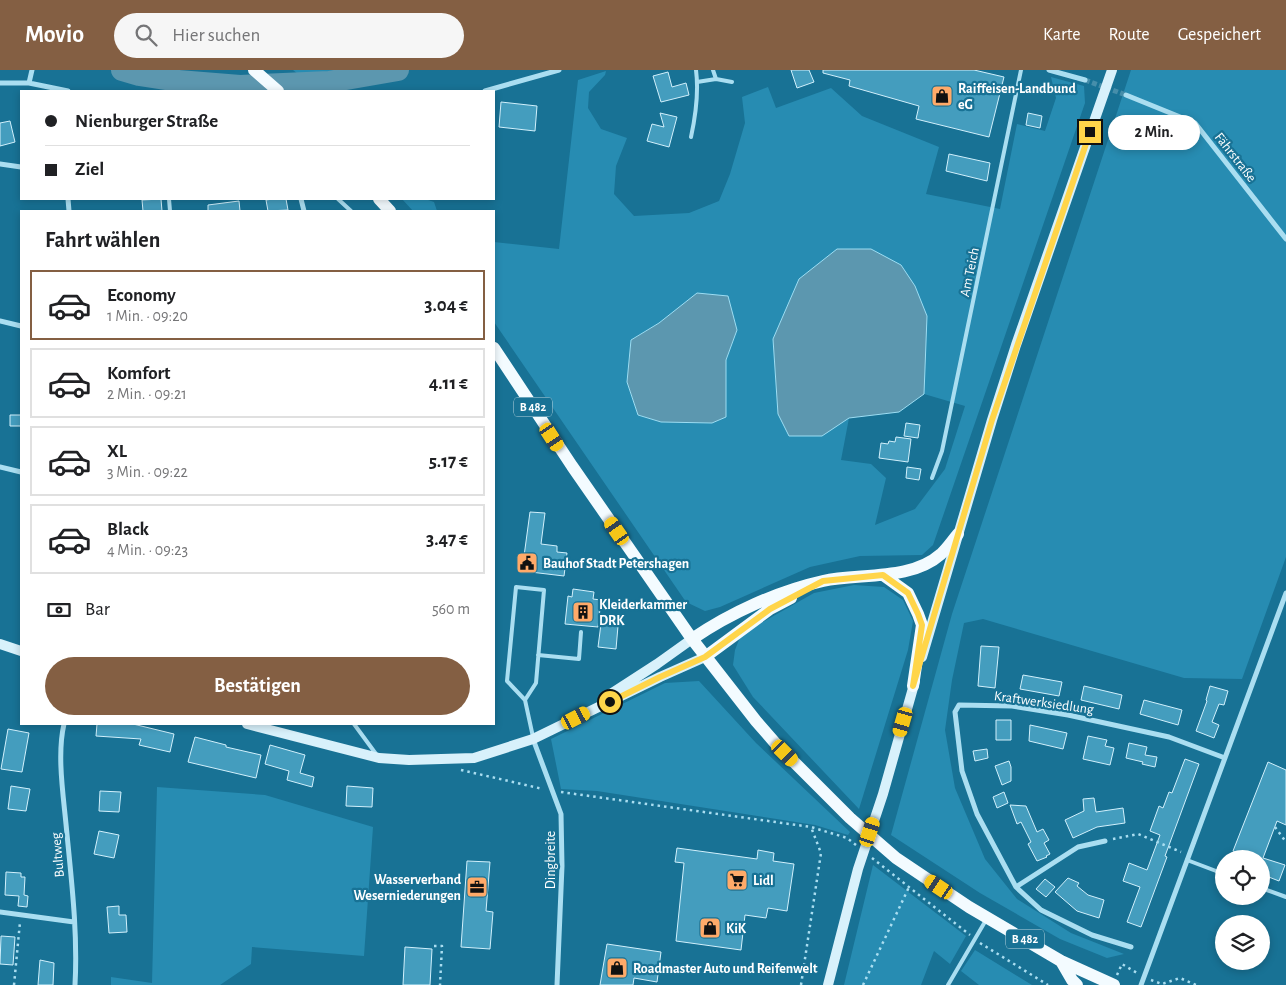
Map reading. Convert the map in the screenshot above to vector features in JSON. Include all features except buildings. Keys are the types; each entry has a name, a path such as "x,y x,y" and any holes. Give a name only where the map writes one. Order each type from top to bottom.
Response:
{"main road":[{"path":"254,70 277,90"},
{"path":"828,985 858,869 883,794 913,686 1013,354 1112,70"},
{"path":"380,200 389,210"},
{"name":"B 482","path":"495,350 572,466 692,639 776,744 850,818 896,858 969,907 1061,961 1113,985"},
{"path":"560,727 657,664 716,622 767,599 823,581 883,575 910,569 928,562 940,554 958,534"},
{"path":"883,575 908,593 922,625 913,686"},
{"path":"265,726 379,758 409,760 474,758 533,739 705,657 770,609 823,581"},
{"path":"0,644 20,651"},
{"path":"1061,961 1077,985"}],"street":[{"path":"29,83 32,70"},
{"path":"488,90 558,70"},
{"path":"1049,70 1085,80"},
{"path":"0,83 29,83 63,90"},
{"name":"Fährstraße","path":"1126,95 1194,123 1286,239"},
{"path":"0,164 20,167"},
{"path":"0,321 20,326"},
{"path":"0,467 20,472"},
{"path":"1141,985 1286,593"},
{"name":"Kraftwerksiedlung","path":"1131,948 1092,935 1041,910 1016,887 977,814 962,771 955,712 959,705 1012,706 1068,715 1169,737 1225,758"},
{"name":"Bultweg","path":"64,725 62,781 74,922 75,985"},
{"name":"Dingbreite","path":"533,739 561,814 562,843 557,985"},
{"path":"1016,887 1078,847 1105,841"},
{"path":"0,912 74,922"}],"lane":[{"path":"692,136 696,111 696,70"},
{"path":"713,70 716,79"},
{"name":"Am Teich","path":"932,478 942,451 1021,70"},
{"path":"697,82 716,79 732,82"},
{"path":"339,200 350,210"},
{"path":"525,700 536,683 544,590 516,587 507,681 525,700 533,739"},
{"path":"538,655 578,659 582,632"},
{"path":"355,725 379,758"},
{"path":"1188,858 1215,870"},
{"path":"1270,891 1286,897"},
{"path":"948,985 988,917"}],"path":[{"path":"453,768 553,791 811,827 821,853 802,985"},
{"path":"1275,827 1286,842"},
{"path":"1105,841 1138,834 1188,858"},
{"path":"864,985 910,887"},
{"path":"14,985 21,915"},
{"path":"434,946 442,946 440,985"},
{"path":"1113,985 1122,964 1143,977 1162,984 1180,978 1196,985"}],"shaded area":[{"path":"293,70 378,70 304,79"},
{"path":"1131,70 1286,70 1286,557 1242,679 1184,678 983,619 964,623 952,680 945,730 955,788 985,859 1017,899 1071,933 1124,954 1107,958 1060,939 980,893 891,835 952,614"},
{"path":"606,71 605,75 589,92 588,108 601,129 627,138 616,166 614,194 634,216 689,213 719,201 730,174 745,123 742,97 768,87 776,108 831,88 862,116 939,147 926,194 1000,209 1017,124 1045,131 1056,98 1051,77 1084,86 1085,103 933,545 922,555 860,556 810,567 720,607 705,611 686,602 495,323 495,242 559,249 578,80","holes":["927,315 924,394 965,406 945,469 915,509 875,525 886,478 871,464 841,460 849,418 778,414 773,339","659,323 737,330 726,360 726,417 712,423 661,422 638,415 627,382 631,340"]},
{"path":"403,200 428,200 434,202 437,210 412,210"},
{"path":"837,249 871,249 901,265 915,286 927,316 924,394 899,412 849,418 822,436 789,436 778,414 773,339 799,279"},
{"path":"697,293 728,296 737,330 726,360 726,417 712,423 661,422 638,415 627,382 631,340 659,323"},
{"path":"854,585 884,587 903,600 913,621 908,650 859,809 753,697 733,665 735,650 740,637 754,627 814,593"},
{"path":"699,681 756,743 850,832 848,835 815,825 597,791 561,789 551,739 665,683"},
{"path":"157,787 265,795 373,827 364,956 252,947 251,964 220,985 111,985 111,977 152,983"},
{"path":"873,865 966,936 950,964 934,951 921,985 844,985"},
{"path":"975,950 1032,985 979,985 961,971"}],"waterway":[{"path":"122,70 139,75 178,81 240,86 329,82 398,70"}],"tunnel":[{"path":"1085,80 1126,95"}],"place":[{"name":"Raiffeisen-Landbund eG","path":"942,96"},
{"name":"Bauhof Stadt Petershagen","path":"527,563"},
{"name":"Kleiderkammer DRK","path":"583,612"},
{"name":"Lidl","path":"737,880"},
{"name":"Wasserverband Weserniederungen","path":"477,887"},
{"name":"KiK","path":"710,928"},
{"name":"Roadmaster Auto und Reifenwelt","path":"617,968"}],"route":[{"path":"610,702 705,657 770,609 823,581 883,575 908,593 922,625 913,686 992,420 1022,327 1090,132"}]}
